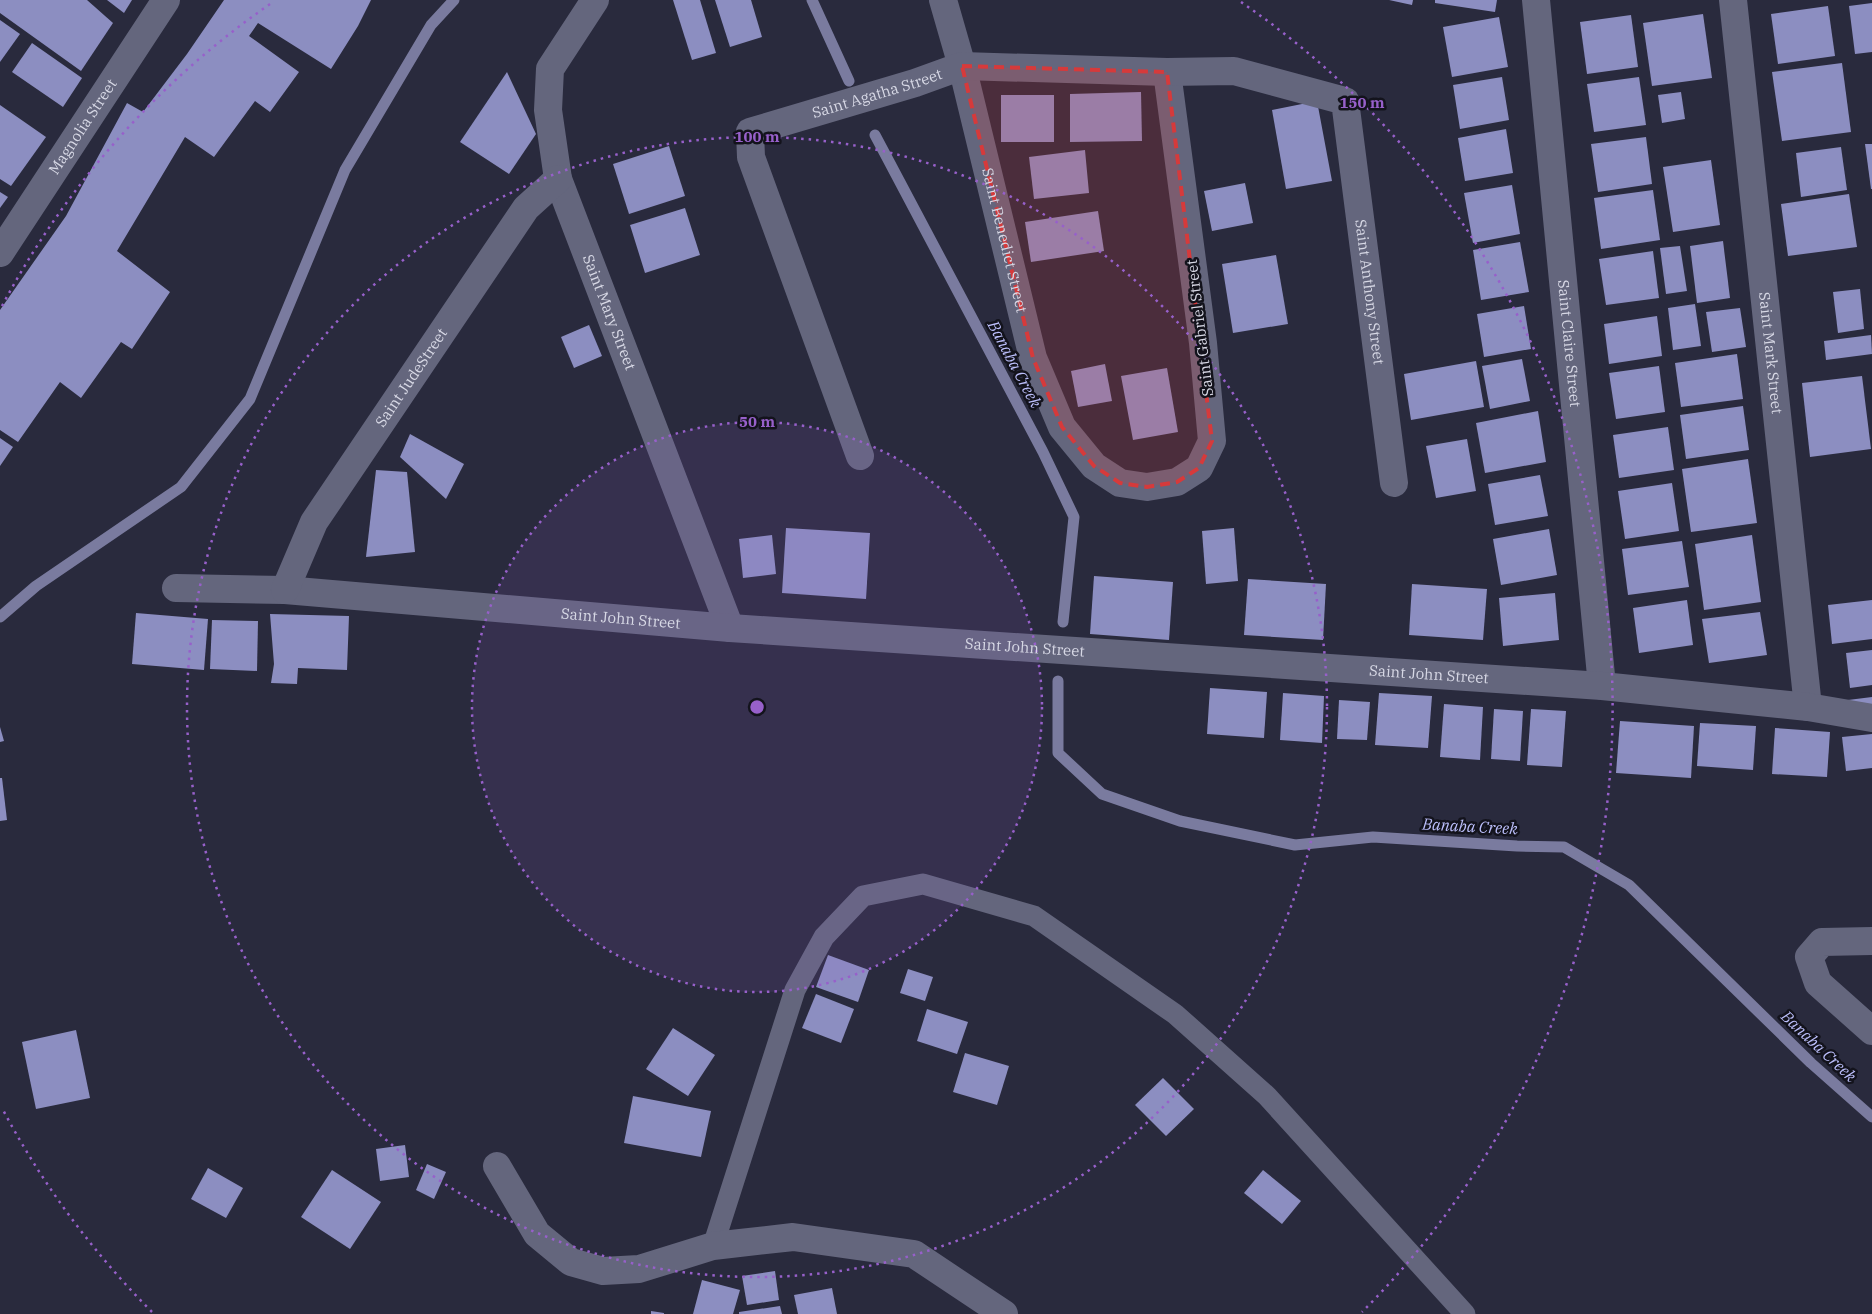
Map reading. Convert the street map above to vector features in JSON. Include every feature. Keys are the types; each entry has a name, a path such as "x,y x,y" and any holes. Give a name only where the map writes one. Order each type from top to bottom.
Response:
{"street":[{"name":"Magnolia Street","path":"0,253 166,0"},
{"name":"Saint Mary Street","path":"595,0 550,68 548,110 558,179 730,628"},
{"name":"Saint Benedict Street","path":"944,0 962,66 1033,358 1062,427 1094,466"},
{"name":"Saint Claire Street","path":"1536,0 1602,686"},
{"name":"Saint Mark Street","path":"1733,0 1808,707"},
{"name":"Saint Agatha Street","path":"860,456 751,157 750,132 915,83 962,66 1167,72 1234,71 1345,101"},
{"name":"Saint Gabriel Street","path":"1094,466 1120,483 1147,487 1177,482 1199,468 1212,441 1203,343 1167,72"},
{"name":"Saint Anthony Street","path":"1345,101 1394,482"},
{"name":"Saint JudeStreet","path":"285,590 314,522 526,208 558,179"},
{"name":"Saint John Street","path":"176,588 285,590 730,628 1602,686 1808,707 1872,718"},
{"path":"1872,940 1822,942 1810,957 1818,983 1872,1030"},
{"path":"497,1166 537,1234 571,1262 603,1271 639,1269 713,1246 793,1236 914,1254 1004,1314"}],"lane":[{"path":"713,1246 796,990 824,937 863,896 923,884 1034,916 1175,1014 1267,1096 1465,1314"}],"highlighted area":[{"path":"962,66 1167,72 1212,441 1199,468 1177,482 1147,487 1120,483 1094,466 1062,427 1033,358"}],"building":[{"path":"0,0 87,0 113,23 81,71 0,13"},
{"path":"107,0 132,0 124,13"},
{"path":"224,0 371,0 358,26 331,69 258,23 249,36 299,72 270,112 255,101 214,157 185,137 117,251 170,292 132,349 121,342 81,398 60,382 18,442 0,430 0,310 66,216 127,103 143,112 187,54"},
{"path":"673,0 700,0 716,53 692,60"},
{"path":"715,0 751,0 762,37 730,47"},
{"path":"1389,0 1413,0 1412,5"},
{"path":"1435,0 1497,0 1495,12 1435,3"},
{"path":"1872,3 1872,52 1855,54 1849,6"},
{"path":"1828,6 1835,56 1778,64 1771,14"},
{"path":"1703,14 1712,78 1652,86 1643,23"},
{"path":"1631,15 1638,67 1587,74 1580,22"},
{"path":"1499,17 1508,67 1452,77 1443,27"},
{"path":"0,20 20,34 0,62"},
{"path":"32,43 82,78 63,107 12,72"},
{"path":"1842,63 1851,132 1782,141 1772,72"},
{"path":"507,72 536,134 509,174 460,142"},
{"path":"1502,77 1509,120 1460,129 1453,85"},
{"path":"1639,77 1646,125 1594,132 1587,84"},
{"path":"1141,92 1142,141 1070,142 1070,94"},
{"path":"1681,92 1685,119 1662,123 1658,95"},
{"path":"1001,95 1054,95 1054,142 1001,142"},
{"path":"1317,101 1332,181 1286,189 1272,110"},
{"path":"0,105 46,137 11,186 0,179"},
{"path":"1506,129 1513,173 1465,181 1458,138"},
{"path":"1646,137 1652,184 1598,192 1591,144"},
{"path":"1865,144 1872,144 1872,189 1871,189"},
{"path":"669,146 685,196 629,214 613,164"},
{"path":"1841,147 1847,190 1801,197 1796,153"},
{"path":"1085,150 1089,193 1034,199 1029,157"},
{"path":"1711,160 1720,225 1673,232 1663,167"},
{"path":"1245,183 1253,223 1212,231 1204,191"},
{"path":"1512,185 1520,234 1473,243 1464,193"},
{"path":"1653,190 1660,240 1601,249 1594,198"},
{"path":"0,192 8,197 0,208"},
{"path":"1849,194 1857,247 1788,256 1781,204"},
{"path":"685,208 700,255 645,273 630,225"},
{"path":"1098,211 1104,251 1031,262 1025,222"},
{"path":"1723,241 1730,298 1697,303 1690,246"},
{"path":"1520,242 1529,292 1481,300 1473,250"},
{"path":"1680,246 1687,291 1666,294 1660,248"},
{"path":"1653,251 1659,298 1606,305 1599,259"},
{"path":"1276,255 1288,324 1233,333 1222,264"},
{"path":"1860,289 1864,329 1838,333 1833,292"},
{"path":"1695,304 1701,346 1673,350 1668,308"},
{"path":"1524,306 1531,349 1484,357 1477,314"},
{"path":"1740,308 1746,347 1712,352 1706,312"},
{"path":"1657,316 1662,356 1609,364 1604,324"},
{"path":"589,325 602,356 574,368 561,337"},
{"path":"1871,335 1872,354 1826,360 1824,341"},
{"path":"1737,354 1743,399 1681,407 1675,363"},
{"path":"1522,359 1530,401 1490,409 1482,366"},
{"path":"1476,361 1484,407 1411,420 1404,374"},
{"path":"1105,364 1112,401 1078,407 1071,371"},
{"path":"1659,366 1665,412 1616,419 1609,373"},
{"path":"1167,368 1178,432 1133,440 1121,376"},
{"path":"1862,376 1871,449 1810,457 1802,383"},
{"path":"1743,406 1749,450 1686,459 1680,415"},
{"path":"1538,411 1546,462 1485,473 1476,423"},
{"path":"1668,427 1674,470 1619,478 1613,435"},
{"path":"410,434 464,464 446,499 400,457"},
{"path":"0,438 13,447 0,466"},
{"path":"1467,439 1476,491 1436,498 1426,446"},
{"path":"1748,459 1757,523 1691,532 1682,469"},
{"path":"376,470 407,472 415,552 366,557"},
{"path":"1540,475 1548,516 1495,525 1488,484"},
{"path":"1672,483 1679,531 1625,539 1618,491"},
{"path":"786,528 870,533 866,599 782,593"},
{"path":"1234,528 1238,581 1206,584 1202,531"},
{"path":"1549,529 1557,575 1501,585 1493,539"},
{"path":"772,535 776,574 743,578 739,539"},
{"path":"1752,535 1761,602 1704,610 1695,544"},
{"path":"1682,541 1689,587 1628,595 1622,549"},
{"path":"1094,576 1173,582 1169,640 1090,634"},
{"path":"1248,579 1326,584 1323,640 1244,635"},
{"path":"1412,584 1487,589 1483,640 1409,635"},
{"path":"1555,593 1559,640 1503,646 1499,598"},
{"path":"1687,600 1693,645 1639,653 1633,608"},
{"path":"1872,600 1872,639 1832,644 1828,605"},
{"path":"1760,612 1767,655 1709,663 1702,619"},
{"path":"136,613 208,619 204,670 132,664"},
{"path":"270,614 349,616 347,670 298,668 297,684 271,683 274,664"},
{"path":"212,620 258,621 257,671 210,669"},
{"path":"1872,650 1872,685 1850,688 1846,653"},
{"path":"1210,688 1267,692 1264,738 1207,734"},
{"path":"1283,693 1324,696 1322,743 1280,740"},
{"path":"1379,693 1432,696 1428,748 1375,745"},
{"path":"1872,697 1872,710 1850,709 1848,700"},
{"path":"1339,700 1370,702 1367,740 1337,739"},
{"path":"1444,704 1483,707 1480,760 1440,757"},
{"path":"1494,709 1523,711 1520,761 1491,759"},
{"path":"1531,709 1566,711 1562,767 1527,765"},
{"path":"1620,721 1694,726 1691,778 1616,773"},
{"path":"1700,723 1756,726 1753,770 1697,766"},
{"path":"0,727 4,741 0,742"},
{"path":"1775,728 1830,732 1827,777 1772,774"},
{"path":"1872,734 1872,768 1846,771 1842,737"},
{"path":"0,778 2,778 7,820 0,821"},
{"path":"828,955 869,970 858,1002 816,987"},
{"path":"908,969 933,977 925,1001 900,993"},
{"path":"816,994 854,1009 841,1043 802,1028"},
{"path":"927,1009 968,1022 957,1054 917,1041"},
{"path":"673,1028 715,1055 688,1096 646,1069"},
{"path":"76,1030 90,1098 36,1109 22,1042"},
{"path":"965,1053 1009,1066 997,1105 953,1092"},
{"path":"1163,1078 1194,1109 1166,1136 1135,1105"},
{"path":"633,1096 711,1111 701,1157 624,1143"},
{"path":"405,1145 409,1177 380,1181 376,1149"},
{"path":"427,1164 446,1172 434,1199 416,1190"},
{"path":"208,1168 243,1188 226,1218 191,1199"},
{"path":"332,1170 381,1202 350,1249 301,1217"},
{"path":"1263,1170 1301,1201 1282,1224 1244,1193"},
{"path":"775,1271 779,1300 747,1305 742,1276"},
{"path":"702,1280 740,1290 733,1314 693,1314"},
{"path":"832,1288 837,1314 798,1314 794,1295"},
{"path":"780,1306 782,1314 739,1314 739,1312"},
{"path":"651,1311 664,1313 664,1314 651,1314"}],"waterway":[{"path":"0,617 36,586 181,487 250,399 345,170 431,25 454,0"},
{"name":"Banaba Creek","path":"812,0 849,81"},
{"name":"Banaba Creek","path":"875,135 1043,452 1074,517 1063,622"},
{"name":"Banaba Creek","path":"1058,681 1058,753 1102,794 1180,821 1295,845 1373,837 1564,847 1629,885 1811,1063 1872,1117"}]}
